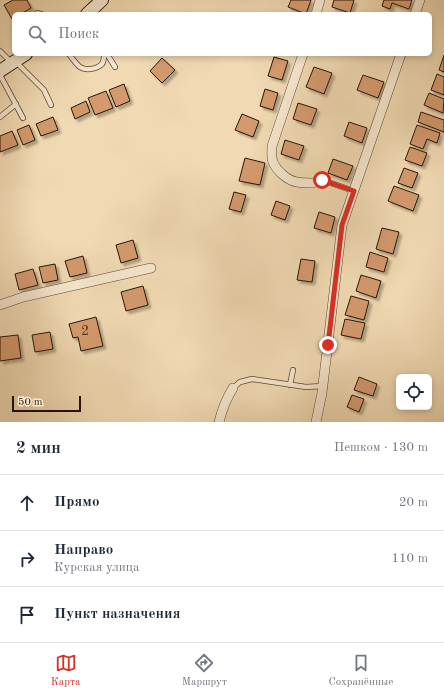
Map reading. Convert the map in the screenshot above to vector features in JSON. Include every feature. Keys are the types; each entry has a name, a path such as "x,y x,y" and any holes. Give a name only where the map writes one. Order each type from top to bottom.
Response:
{"street":[{"path":"89,12 102,0"},
{"path":"317,12 320,0"},
{"path":"416,12 420,0"},
{"path":"0,71 23,56"},
{"path":"302,56 272,146 272,161 278,170 289,179 295,182 313,182"},
{"path":"316,422 323,386 342,225 400,56"},
{"path":"0,305 23,297 150,268"},
{"path":"219,422 222,409 233,388"}],"lane":[{"path":"0,51 44,90 51,105"},
{"path":"71,56 80,67 87,69 95,68 102,64 104,56"},
{"path":"108,56 116,67"},
{"path":"0,75 23,118"},
{"path":"0,117 16,104"},
{"path":"313,182 322,180 354,191"},
{"path":"290,385 293,370"},
{"path":"233,388 240,382 252,379 306,387 323,386"}],"building":[{"path":"13,0 27,0 31,8 24,12 12,12 12,19 4,5"},
{"path":"291,0 311,0 307,12 301,12 288,7"},
{"path":"334,0 354,0 350,12 332,7"},
{"path":"384,0 412,0 409,9 392,3 390,9 382,6"},
{"path":"444,55 444,72 439,70"},
{"path":"274,57 288,61 282,80 268,76"},
{"path":"162,58 175,70 162,83 150,71"},
{"path":"314,67 332,73 324,94 306,87"},
{"path":"437,74 444,77 444,95 431,90"},
{"path":"363,75 384,82 378,98 357,90"},
{"path":"124,84 130,101 116,107 109,90"},
{"path":"265,89 278,93 273,110 260,106"},
{"path":"106,91 113,108 95,115 88,98"},
{"path":"429,93 444,99 443,113 424,105"},
{"path":"86,101 90,112 75,119 71,108"},
{"path":"298,103 317,109 311,125 293,119"},
{"path":"421,112 444,120 444,132 418,122"},
{"path":"242,114 259,121 253,137 235,130"},
{"path":"53,117 58,130 41,136 36,124"},
{"path":"349,122 367,128 362,143 344,136"},
{"path":"29,125 35,140 23,145 17,130"},
{"path":"417,125 440,133 437,143 427,139 423,149 410,144"},
{"path":"12,131 18,145 0,152 0,136"},
{"path":"285,140 304,146 299,160 281,154"},
{"path":"410,147 427,153 422,166 405,160"},
{"path":"245,158 265,163 260,185 239,181"},
{"path":"333,159 353,166 347,180 328,173"},
{"path":"404,168 418,173 412,188 398,183"},
{"path":"394,186 419,195 413,211 388,201"},
{"path":"234,192 246,195 241,212 229,209"},
{"path":"276,201 290,206 285,220 271,215"},
{"path":"319,212 335,217 331,233 314,228"},
{"path":"382,228 399,232 393,254 376,249"},
{"path":"133,240 138,258 121,263 116,245"},
{"path":"370,252 388,258 384,272 366,267"},
{"path":"83,256 87,273 70,277 65,261"},
{"path":"301,259 315,261 312,282 297,280"},
{"path":"55,264 58,280 43,283 39,267"},
{"path":"33,269 38,285 19,290 15,274"},
{"path":"361,275 381,281 376,298 356,291"},
{"path":"143,286 148,305 126,311 121,292"},
{"path":"351,296 369,301 364,320 345,315"},
{"path":"96,317 103,346 81,351 78,337 73,338 69,324"},
{"path":"345,319 365,323 361,339 341,335"},
{"path":"50,332 53,349 35,352 32,335"},
{"path":"18,335 21,358 0,361 0,337"},
{"path":"359,377 377,384 373,396 354,390"},
{"path":"352,395 364,399 359,412 347,407"}],"route":[{"path":"322,180 354,191 342,225 328,345"}]}
